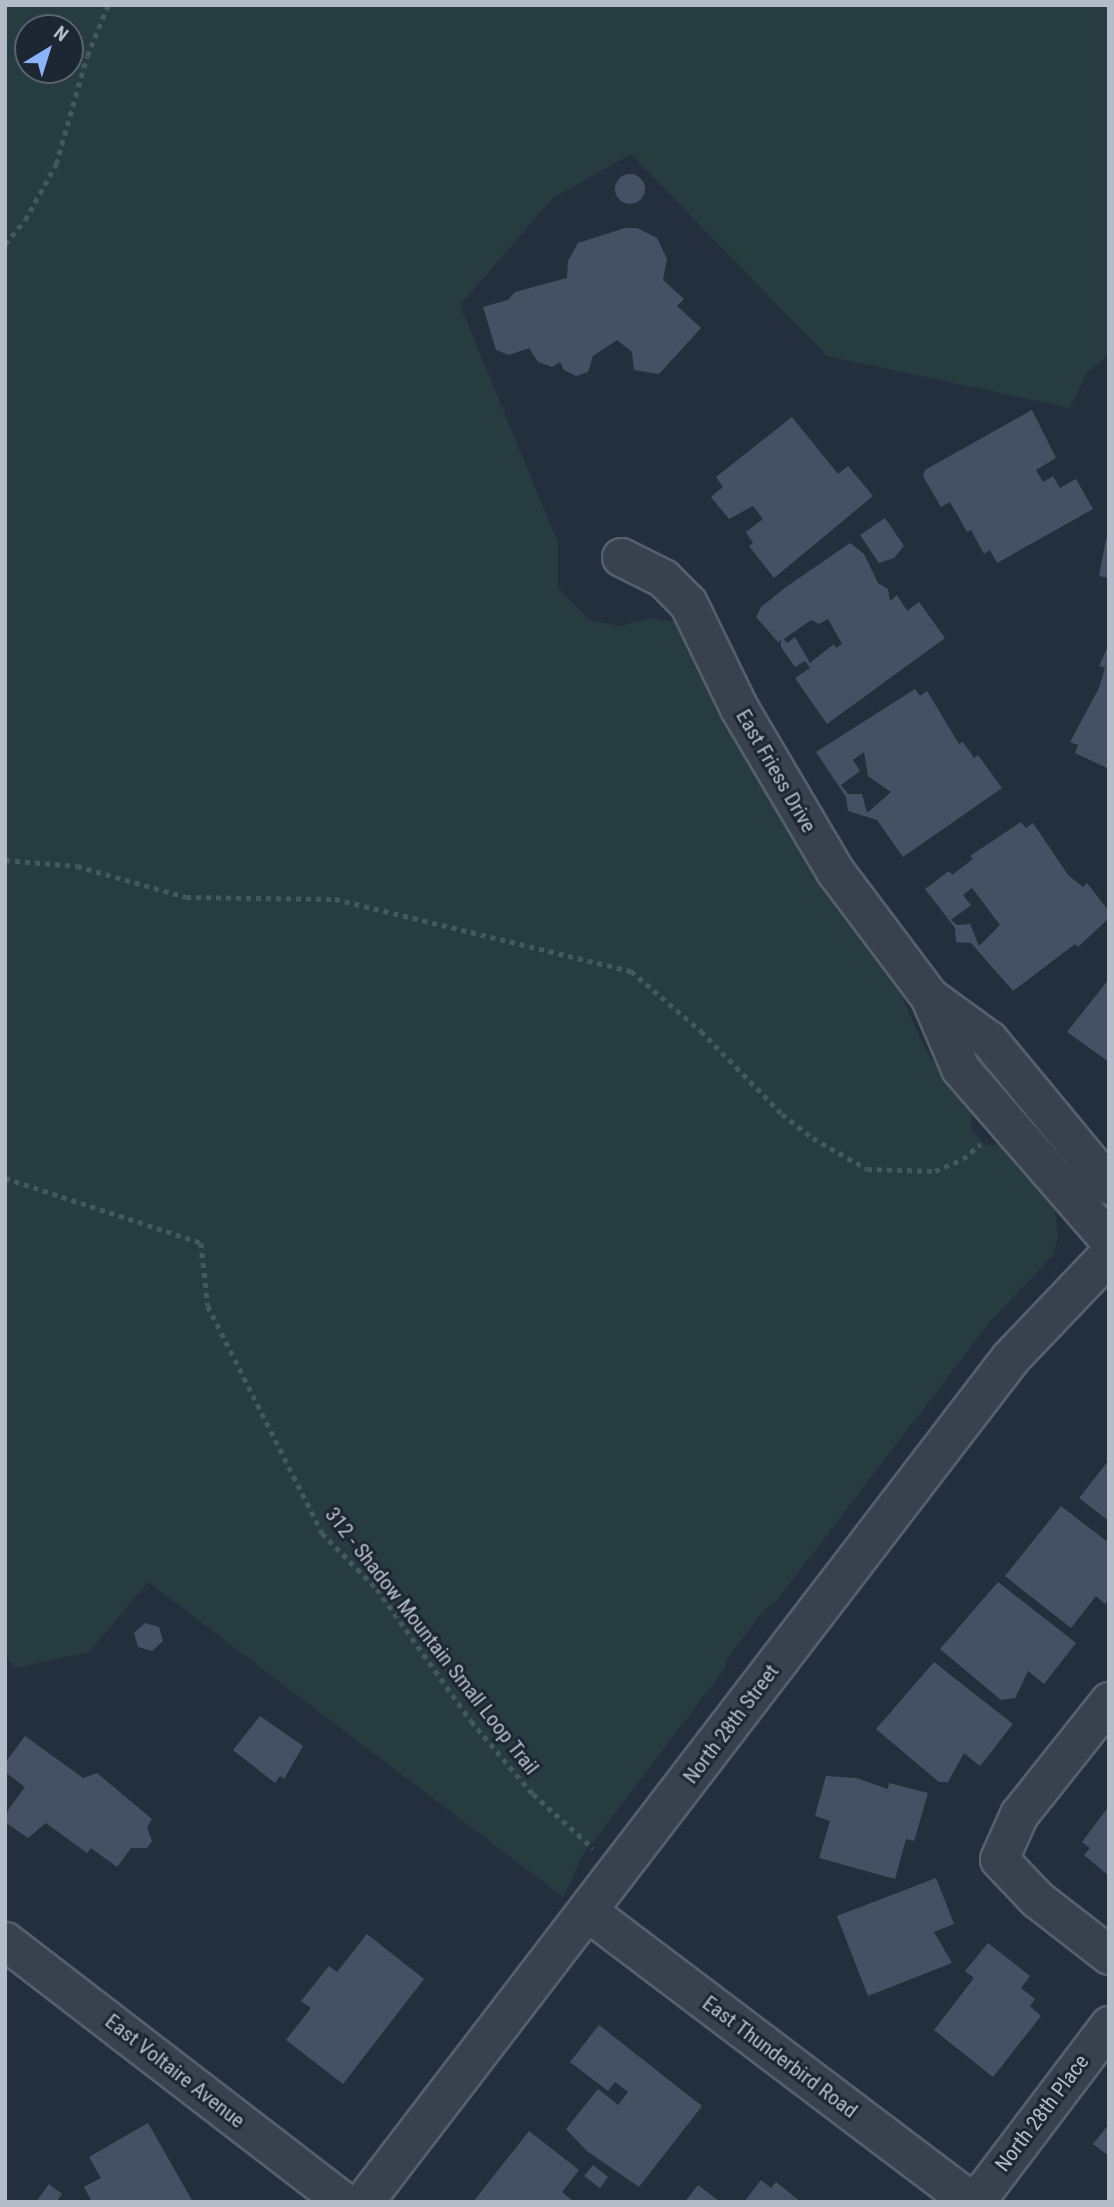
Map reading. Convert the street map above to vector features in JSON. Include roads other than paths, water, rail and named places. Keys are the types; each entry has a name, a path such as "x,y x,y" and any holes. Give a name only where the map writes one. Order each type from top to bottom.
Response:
{"street":[{"name":"East Friess Drive","path":"621,557 663,578 688,603 739,708 835,871 929,996 960,1068 1109,1240"},
{"name":"East Friess Drive","path":"929,996 989,1040 1109,1185"},
{"path":"1004,1118 1030,1091"},
{"name":"North 28th Street","path":"364,2202 1011,1358 1109,1255"},
{"path":"1109,1702 1020,1814 999,1859 1037,1899 1109,1955"},
{"name":"East Thunderbird Road","path":"588,1912 974,2202"},
{"name":"East Voltaire Avenue","path":"5,1941 344,2202"},
{"name":"North 28th Place","path":"974,2202 1109,2025"}]}
